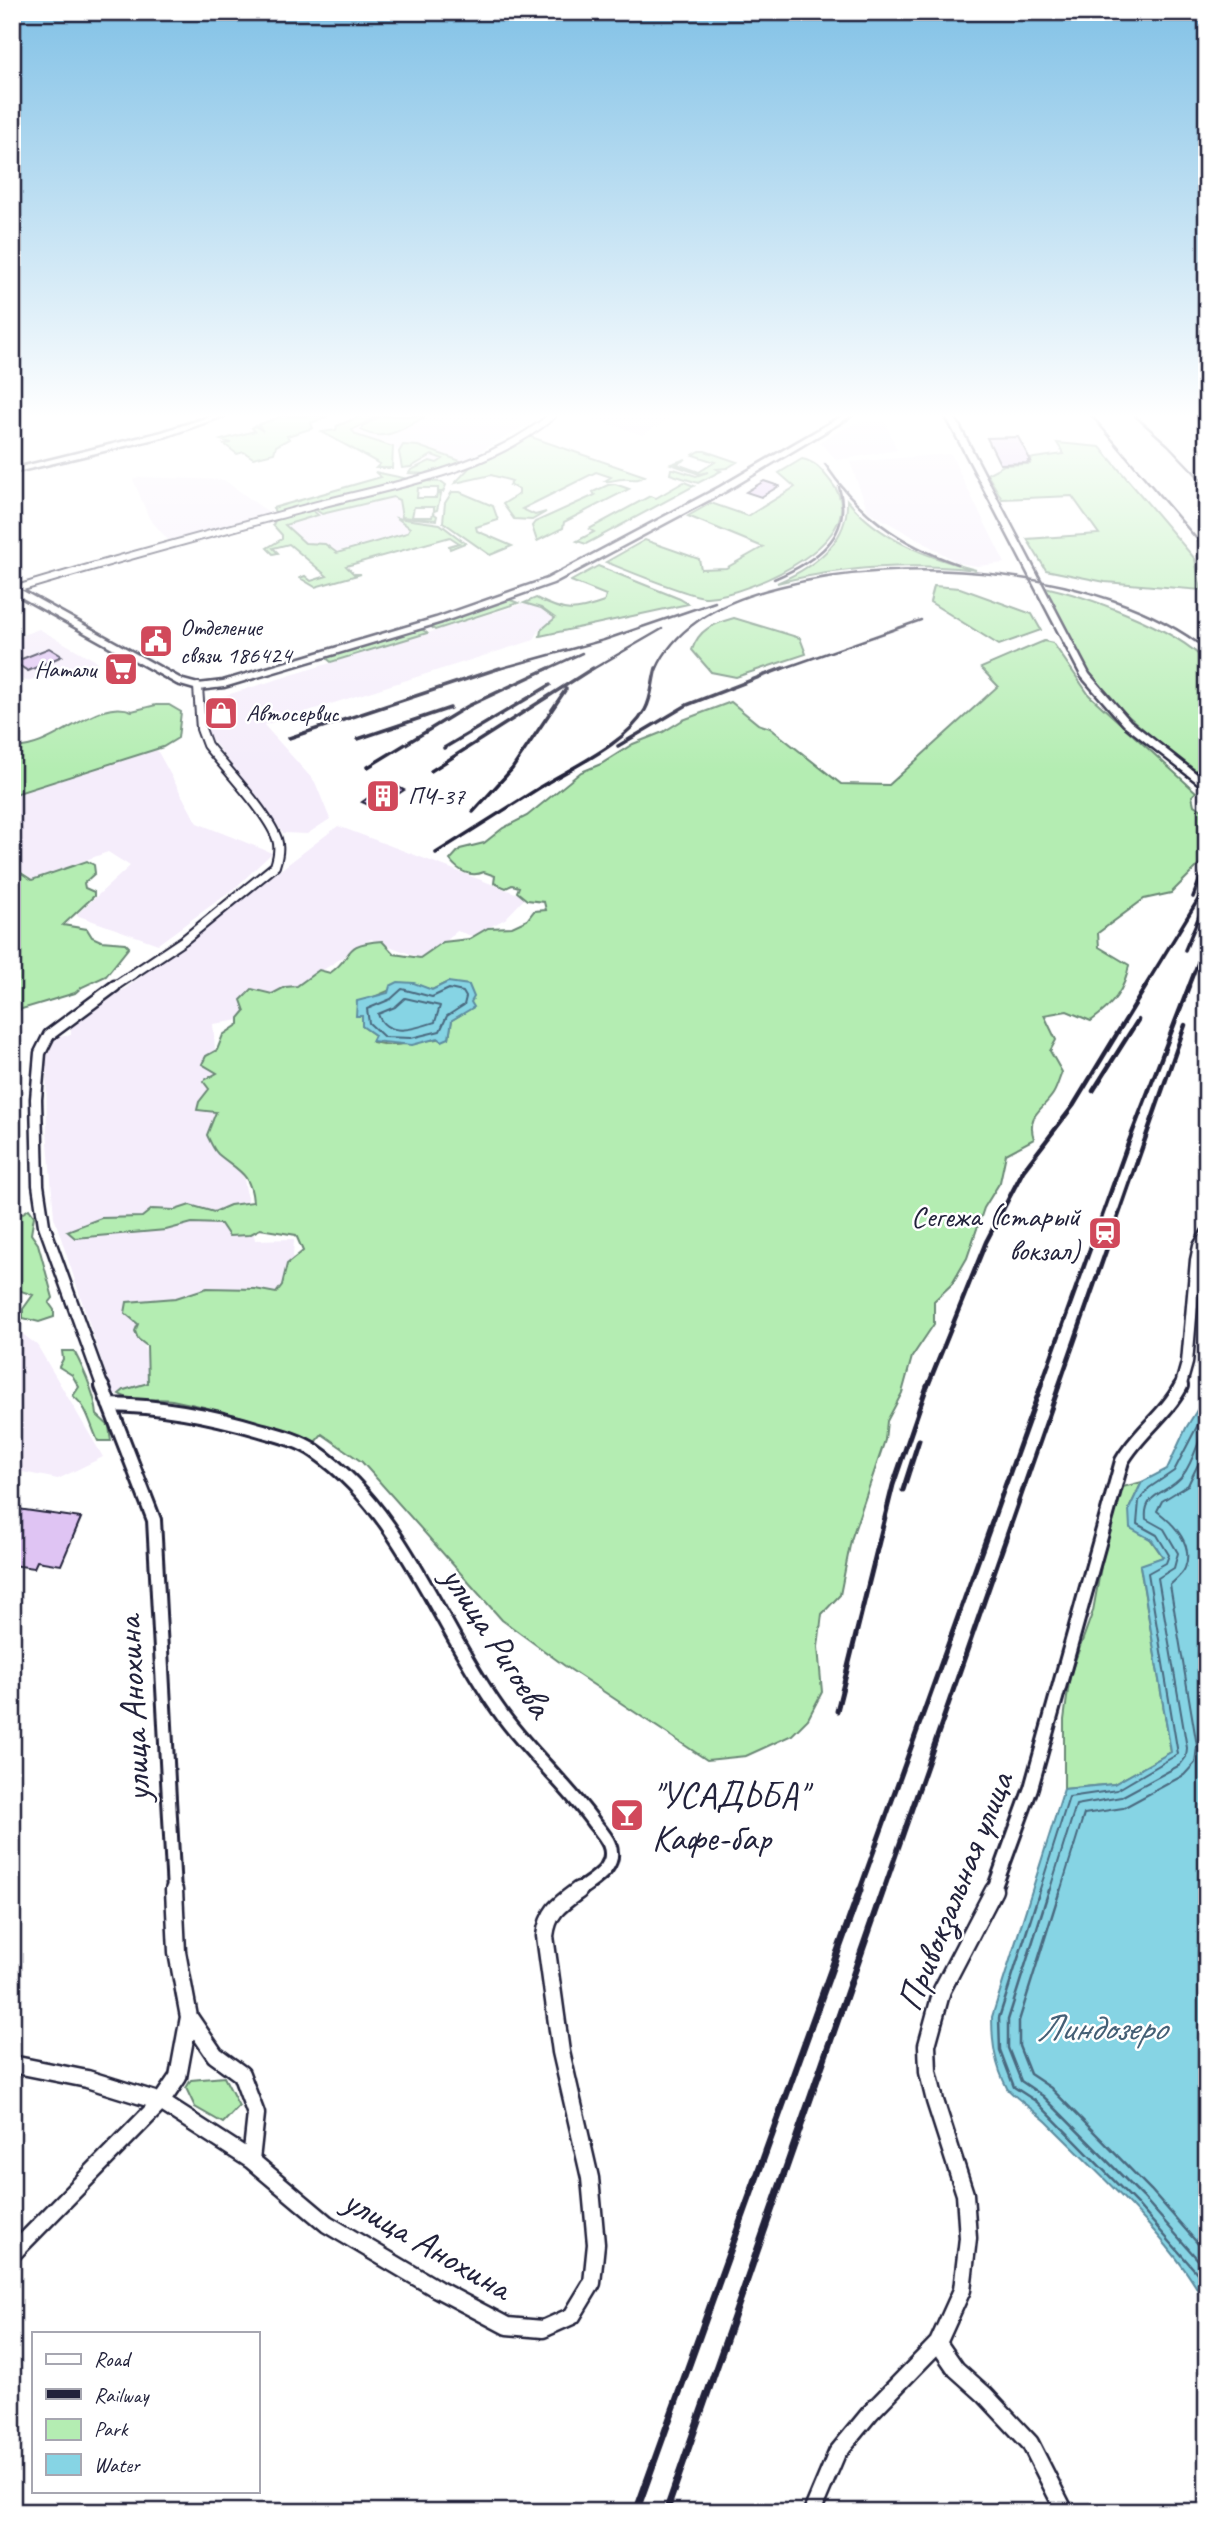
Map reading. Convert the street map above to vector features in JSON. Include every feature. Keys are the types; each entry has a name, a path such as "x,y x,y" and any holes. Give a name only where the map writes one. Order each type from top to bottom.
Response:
{"street":[{"path":"23,587 215,534"},
{"path":"12,589 180,682 198,687 224,684 299,663 537,587 640,534"},
{"path":"1011,534 1085,675 1127,723 1207,787"},
{"name":"улица Анохина","path":"198,687 201,729 207,745 271,826 279,841 279,856 275,866 223,911 49,1035 40,1053 37,1077 38,1185 44,1225 154,1520 177,1952 190,2017 215,2055 241,2074 256,2114 251,2160"},
{"name":"Привокзальная улица","path":"812,2512 837,2453 870,2413 939,2343 962,2290 968,2238 965,2194 928,2072 927,2045 933,2018 955,1961 996,1887 1017,1831 1059,1691 1122,1461 1135,1438 1154,1423 1177,1395 1184,1377 1195,1288 1192,1271 1201,1240 1207,1233"},
{"name":"улица Ригоева","path":"109,1405 151,1406 212,1416 287,1437 314,1450 335,1467 360,1491 394,1537 498,1710 583,1807 610,1844 611,1858 607,1870 555,1907 547,1920 545,1936 561,2052 590,2178"},
{"name":"улица Анохина","path":"160,2102 178,2077 190,2017"},
{"name":"улица Анохина","path":"12,2064 49,2069 123,2088 160,2102 251,2160 327,2224 437,2289 507,2326 543,2329 572,2316 592,2283 596,2244 590,2178"},
{"path":"12,2254 160,2102"},
{"path":"939,2343 956,2369 985,2395 1030,2443 1065,2512"}],"shaded area":[{"path":"163,534 196,534 169,541"},
{"path":"289,534 408,534 329,565"},
{"path":"908,534 990,534 1005,563 977,566 959,563"},
{"path":"522,604 540,608 554,619 539,630 534,640 264,725 315,782 330,819 307,834 283,833 207,733 203,717 204,702"},
{"path":"39,629 98,662 26,681 12,672 12,639"},
{"path":"157,750 197,823 272,853 235,888 158,944 76,915 130,866 108,852 33,879 12,865 12,796"},
{"path":"338,826 526,897 505,919 472,936 457,931 426,960 371,939 247,1019 213,1024 224,1160 240,1158 255,1240 294,1239 291,1293 132,1305 155,1383 113,1395 54,1217 47,1130 46,1053 52,1038 71,1035 71,1022 126,988"},
{"path":"12,1326 37,1345 103,1457 58,1479 12,1470"}],"green space":[{"path":"295,534 305,543 325,544 337,553 404,534 453,534 465,543 450,549 449,546 459,543 450,537 346,566 354,574 361,574 315,587 300,578 305,576 311,581 327,576 289,544 273,548 278,553 273,554 267,548 282,539 282,535"},
{"path":"460,534 484,534 512,546 490,555"},
{"path":"535,534 551,534 537,541"},
{"path":"591,534 605,534 586,544 577,541"},
{"path":"731,534 829,534 802,560 777,575 726,594 707,597 674,588 606,562 645,540 699,559 701,569 726,568 763,547"},
{"path":"839,534 886,534 922,553 976,570 901,566 826,573 777,583 803,570 826,552"},
{"path":"1099,534 1174,534 1195,559 1201,590 1105,582 1046,570 1027,539"},
{"path":"598,566 688,604 540,636 541,630 555,618 541,608 524,603 536,598 562,609 577,610 604,602 606,595 571,581"},
{"path":"934,586 960,588 1032,614 1041,630 999,645 930,602"},
{"path":"1040,586 1128,614 1173,637 1205,661 1207,779 1143,729 1100,687 1075,650"},
{"path":"508,599 518,603 435,630 429,625"},
{"path":"734,618 800,638 806,654 736,677 711,672 692,650 708,628"},
{"path":"419,627 427,633 331,662 324,656"},
{"path":"1044,641 1053,643 1089,695 1196,792 1192,796 1194,805 1207,813 1207,862 1201,863 1171,893 1144,899 1098,933 1099,947 1129,965 1121,990 1105,1009 1091,1021 1067,1011 1044,1015 1056,1040 1050,1051 1062,1072 1053,1094 1034,1118 1034,1139 1006,1154 1000,1182 984,1208 967,1258 952,1284 934,1301 934,1324 912,1357 902,1393 887,1421 885,1440 851,1540 840,1595 822,1614 818,1647 822,1692 808,1719 792,1735 746,1756 707,1760 565,1666 502,1620 362,1462 322,1434 315,1442 209,1408 165,1399 138,1400 119,1394 148,1383 147,1346 138,1339 135,1331 138,1324 125,1313 127,1302 176,1298 207,1288 255,1289 276,1293 282,1285 287,1264 303,1251 296,1235 260,1229 249,1235 229,1236 221,1224 192,1223 166,1230 75,1238 67,1231 101,1218 142,1217 152,1209 175,1210 190,1205 214,1212 230,1205 253,1202 246,1179 218,1154 207,1135 216,1112 197,1110 199,1102 209,1089 203,1081 217,1073 202,1064 206,1056 217,1050 223,1035 239,1024 239,1018 245,1011 241,1000 252,989 272,994 285,987 297,986 319,970 330,973 350,951 369,942 382,941 394,954 420,958 443,942 469,939 488,928 512,927 527,920 534,911 546,910 544,902 527,900 517,892 519,887 512,885 506,888 494,883 495,876 484,872 465,872 450,860 460,849 484,843 503,828 527,816 581,772 683,720 731,702 758,724 770,728 841,784 889,785 998,686 981,668","holes":["448,982 473,1007 452,1020 449,1038 393,1045 373,1042 375,1035 362,1026 357,1002 401,986 420,986 432,990"]},
{"path":"169,705 181,712 178,738 163,747 12,795 12,747 43,741 104,711 118,708 132,711"},
{"path":"87,861 94,865 95,873 84,883 85,888 94,892 94,896 63,925 87,929 92,937 101,941 125,943 129,947 106,976 75,993 12,1012 12,867 32,880"},
{"path":"29,1209 34,1216 31,1234 38,1244 53,1298 49,1303 54,1310 54,1317 39,1322 23,1318 23,1309 33,1295 18,1290 12,1282 15,1231 20,1215"},
{"path":"62,1351 74,1351 91,1390 97,1415 109,1426 111,1441 98,1441 85,1411 73,1396 79,1387 72,1375 59,1367 63,1359"},
{"path":"1142,1482 1129,1509 1163,1557 1140,1566 1171,1752 1114,1784 1064,1789 1064,1720 1070,1675 1093,1611 1115,1489"},
{"path":"224,2077 239,2106 223,2123 195,2107 186,2088 191,2080"}],"water":[{"path":"398,982 414,983 432,990 448,982 469,985 474,997 471,1002 474,1007 452,1020 449,1038 442,1041 438,1038 412,1045 372,1041 375,1035 362,1026 362,1016 356,1016 357,1001 388,993 390,986"},
{"name":"Линдозеро","path":"1207,1394 1207,2307 1177,2258 1157,2234 1047,2122 1007,2088 995,2054 992,2017 1064,1789 1114,1784 1171,1752 1140,1565 1163,1557 1152,1540 1130,1528 1129,1509 1142,1482 1167,1469 1186,1428"}],"building":[{"path":"49,648 62,656 28,671 14,662"},
{"name":"ПЧ-37","path":"390,783 404,790 376,808 362,802"},
{"path":"18,1509 81,1518 61,1565 37,1561 34,1568 12,1565 12,1522"}],"railway":[{"path":"774,579 816,556 836,534"},
{"path":"894,534 957,564"},
{"path":"1192,534 1207,551"},
{"path":"656,670 665,653 691,626 742,598 829,577 884,571 1001,575 1059,585 1114,600 1164,622 1207,650"},
{"path":"495,670 604,640 715,602"},
{"path":"779,670 921,620"},
{"path":"591,670 662,629"},
{"path":"545,670 582,653"},
{"path":"289,738 500,668"},
{"path":"368,767 468,706 549,668"},
{"path":"431,771 593,668"},
{"path":"547,783 625,734 645,710 656,668"},
{"path":"618,746 687,705 783,668"},
{"path":"444,748 550,685"},
{"path":"473,812 512,769 566,689"},
{"path":"358,739 450,708"},
{"path":"436,853 547,783"},
{"path":"540,787 547,783"},
{"path":"1193,897 1207,861"},
{"path":"1144,988 1207,885"},
{"path":"1185,950 1205,902"},
{"path":"1188,988 1207,939"},
{"path":"927,1388 986,1242 1023,1171 1073,1106 1146,986"},
{"path":"1040,1388 1126,1149 1189,986"},
{"path":"1093,1091 1138,1020"},
{"path":"1058,1388 1185,1025"},
{"path":"837,1711 893,1485 927,1386"},
{"path":"859,1892 1041,1386"},
{"path":"883,1892 1059,1386"},
{"path":"903,1490 919,1440"},
{"path":"636,2512 860,1890"},
{"path":"666,2512 883,1890"}],"place":[{"name":"Отделение связи 186424","path":"156,641"},
{"name":"Натали","path":"121,669"},
{"name":"Автосервис","path":"221,713"},
{"name":"ПЧ-37","path":"383,796"},
{"name":"Сегежа (старый вокзал)","path":"1105,1233"},
{"name":"\"УСАДЬБА\" Кафе-бар","path":"627,1815"}]}
